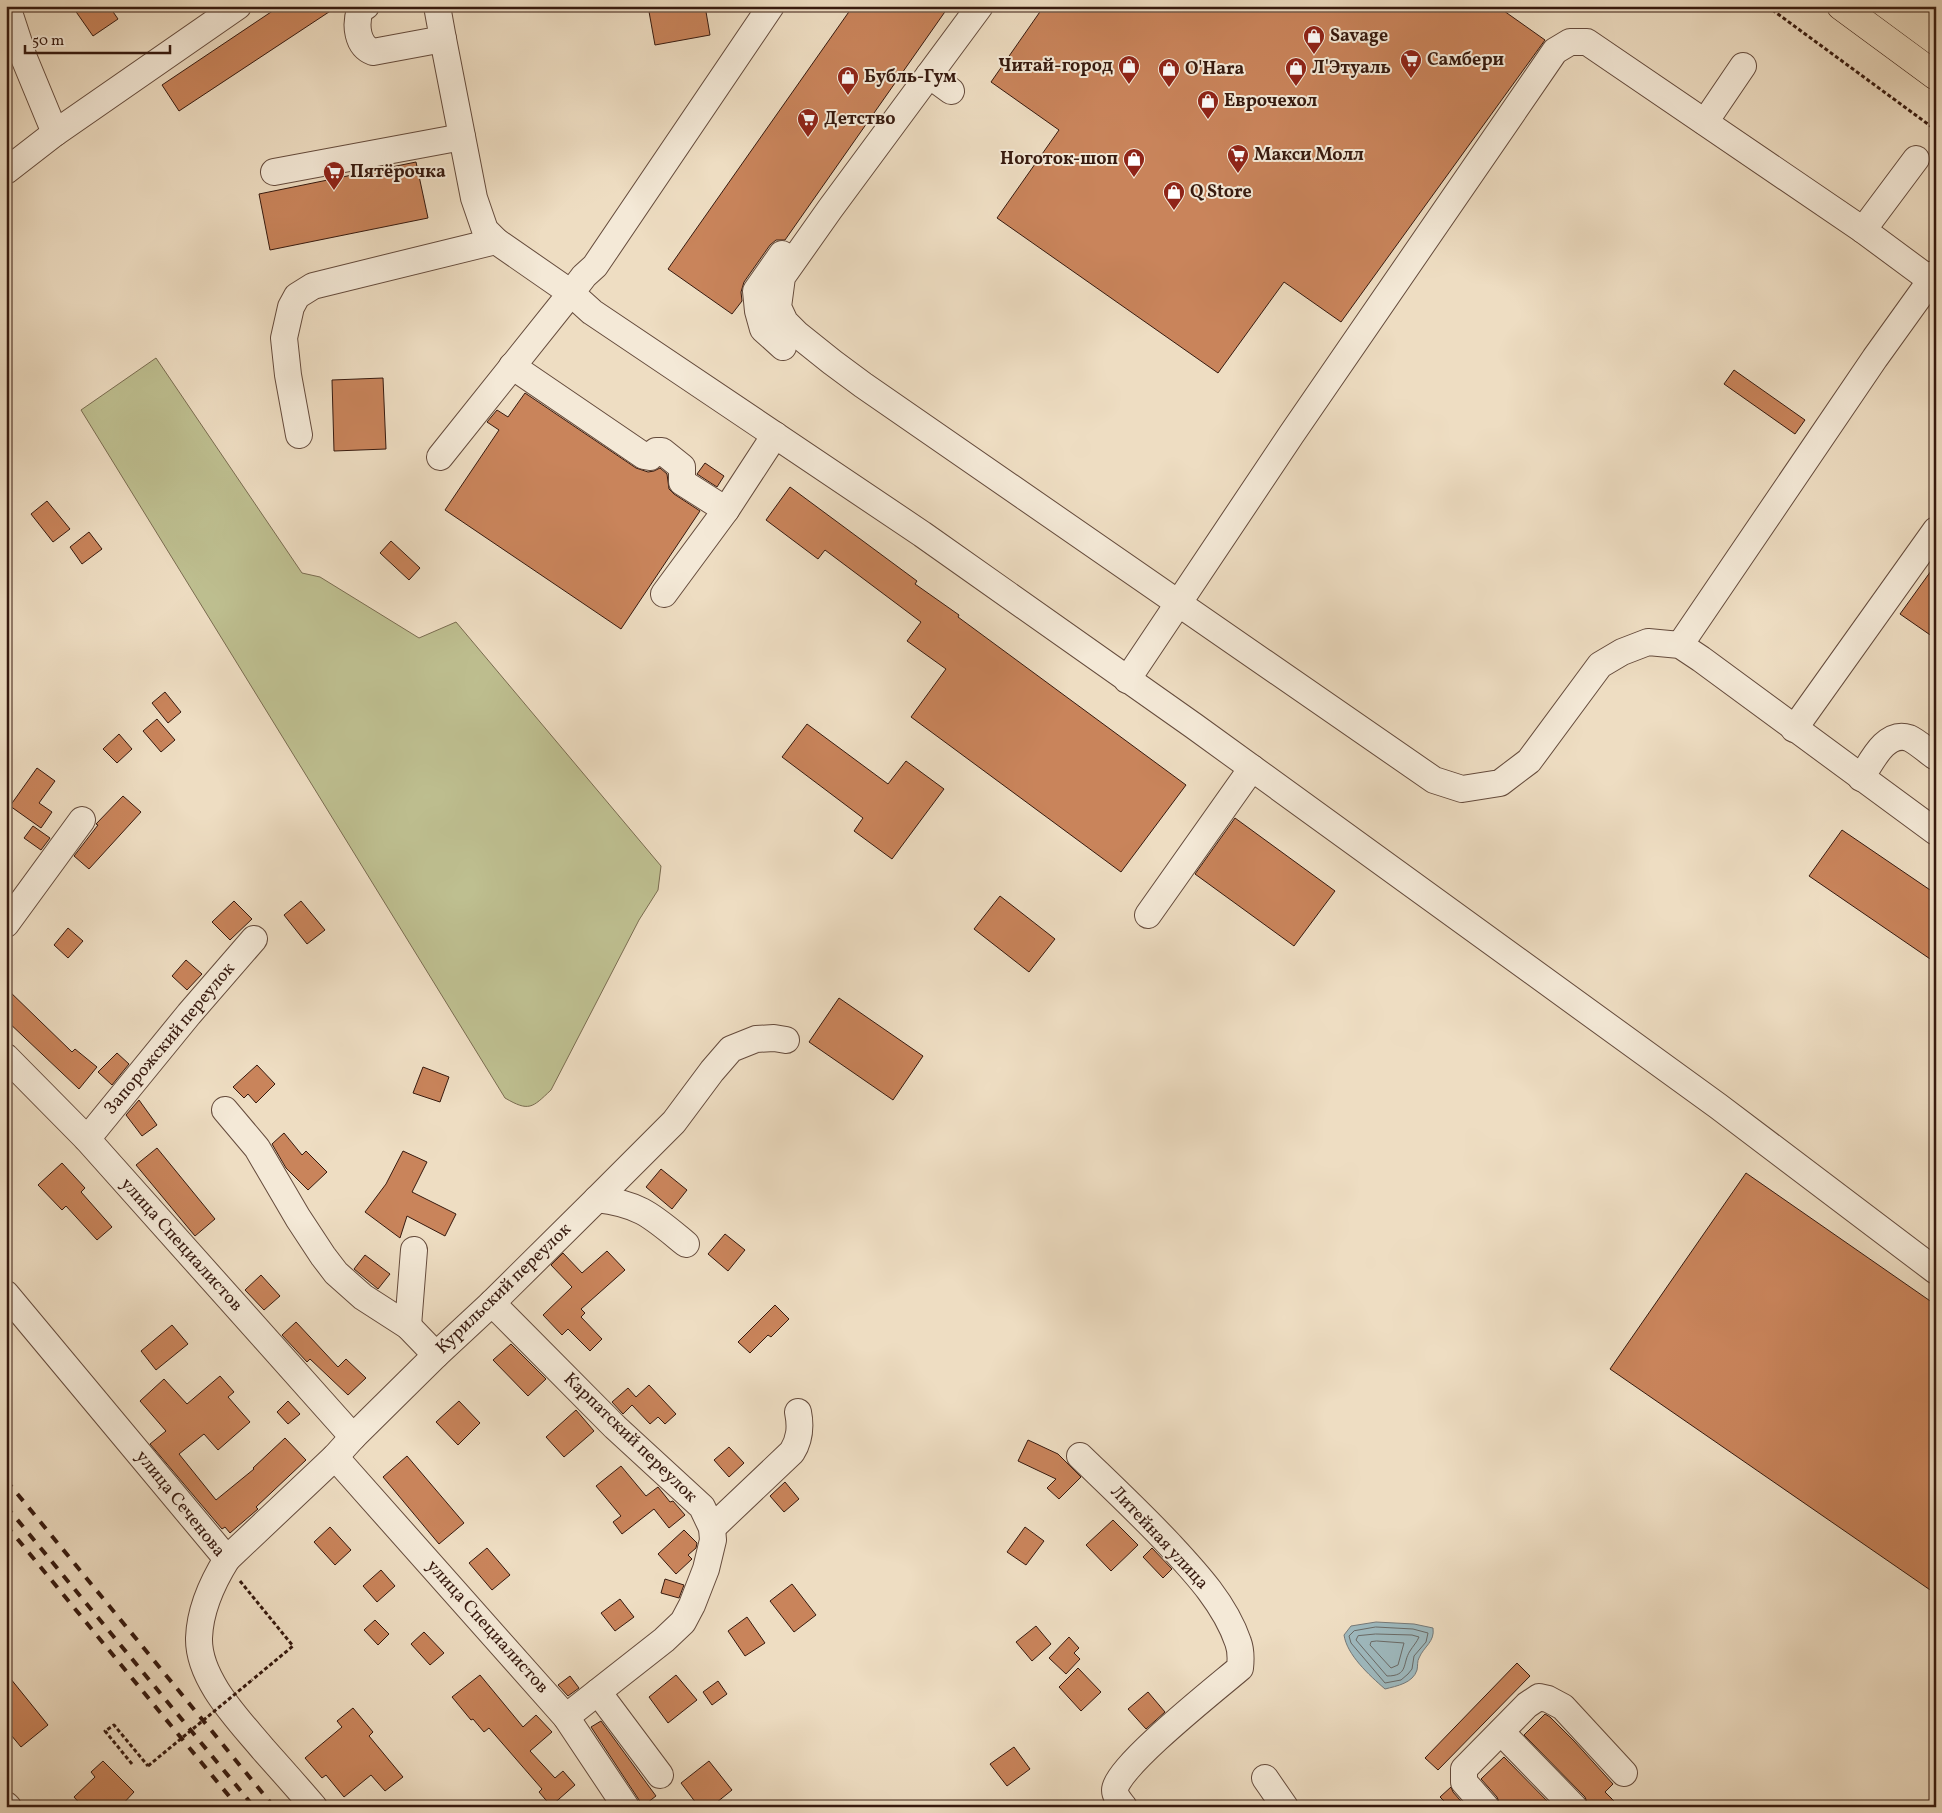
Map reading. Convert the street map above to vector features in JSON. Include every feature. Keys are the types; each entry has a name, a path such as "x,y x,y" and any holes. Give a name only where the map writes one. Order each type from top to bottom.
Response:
{"main road":[{"path":"1840,6 1934,72"}],"street":[{"path":"8,6 24,58 55,133"},
{"path":"6,171 55,133 238,6"},
{"path":"366,6 360,10 357,19 360,43 365,49 373,52 443,38"},
{"path":"437,6 478,214 485,230 496,241 571,293 592,312 922,534 1252,768 1718,1106 1936,1271"},
{"path":"440,457 584,276 595,266 770,6"},
{"path":"783,348 763,329 758,311 756,291 957,6"},
{"path":"980,6 830,208 782,277 778,307 785,322 797,334 832,362 1434,780 1462,789 1500,783 1529,761 1600,665 1622,652 1648,642 1680,645 1936,832"},
{"path":"1127,680 1296,427 1555,51 1570,42 1587,42 1934,279 1871,363 1680,645"},
{"path":"1705,122 1743,66"},
{"path":"929,75 951,91"},
{"path":"274,172 462,137"},
{"path":"1863,230 1916,159"},
{"path":"299,435 288,375 284,338 291,307 297,296 313,286 496,241"},
{"path":"758,311 767,321 794,340 832,362"},
{"path":"512,366 644,456 650,457 656,451 662,451 682,467 682,482 726,510"},
{"path":"664,594 726,510 775,435"},
{"path":"1794,729 1936,530"},
{"path":"1860,778 1884,744 1895,738 1909,738 1936,757"},
{"path":"1148,915 1252,768"},
{"path":"6,924 82,820"},
{"name":"Запорожский переулок","path":"87,1139 188,1014 254,939"},
{"name":"Курильский переулок","path":"227,1559 335,1457 353,1437 492,1303 674,1122 731,1049 756,1038 786,1040"},
{"name":"улица Специалистов","path":"6,1057 87,1139 353,1437"},
{"path":"225,1110 257,1148 323,1256 336,1273 362,1297 408,1326 436,1355"},
{"path":"597,1199 620,1201 646,1212 686,1244"},
{"path":"408,1326 414,1250"},
{"name":"улица Сеченова","path":"6,1294 227,1559 214,1579 205,1602 199,1638 208,1676 230,1710 314,1807"},
{"name":"Карпатский переулок","path":"492,1303 615,1427 702,1507 712,1528"},
{"path":"566,1717 664,1640 683,1622 706,1569 713,1540 712,1528 792,1452 797,1444 800,1432 798,1412"},
{"name":"Литейная улица","path":"1080,1456 1144,1517 1193,1570 1218,1602 1238,1642 1241,1655 1240,1668 1138,1756 1117,1781 1115,1790 1117,1798 1124,1807"},
{"name":"улица Специалистов","path":"335,1457 566,1717 626,1807"},
{"path":"598,1692 660,1776"},
{"path":"1486,1807 1464,1782 1464,1769 1533,1700 1540,1698 1548,1699 1563,1707 1624,1773"},
{"path":"1501,1732 1574,1807"},
{"path":"1265,1778 1286,1807"}],"path":[{"path":"1767,6 1936,130"},
{"path":"132,1764 105,1731 114,1724 148,1766 293,1646 240,1582"}],"green space":[{"path":"156,358 302,573 320,577 419,638 456,622 661,866 658,890 639,920 551,1090 534,1104 530,1106 520,1105 505,1098 81,410"}],"water":[{"path":"1376,1622 1414,1624 1433,1628 1431,1640 1418,1659 1417,1670 1412,1678 1404,1683 1385,1689 1354,1657 1349,1650 1344,1635 1351,1626"}],"building":[{"path":"72,6 109,6 118,19 93,36"},
{"path":"280,6 338,6 179,111 162,85"},
{"path":"648,6 705,6 710,35 655,45"},
{"name":"Детство","path":"853,6 949,6 785,240 776,240 770,245 744,282 741,292 742,301 732,314 668,269"},
{"name":"Макси Молл","path":"1044,6 1497,6 1545,40 1341,322 1284,282 1218,373 997,218 1059,130 991,82"},
{"path":"416,162 428,218 270,250 259,194"},
{"path":"1734,370 1805,420 1795,434 1724,384"},
{"path":"383,378 386,449 334,451 332,380"},
{"path":"525,393 636,468 648,472 660,468 667,474 669,489 700,511 621,629 445,510 499,430 487,422 497,410 508,417"},
{"path":"705,463 724,476 717,487 697,474"},
{"path":"790,487 917,581 915,584 959,615 958,617 1186,785 1121,872 911,717 946,669 907,641 921,622 825,550 818,559 766,520"},
{"path":"47,501 70,529 53,542 31,514"},
{"path":"89,532 102,549 82,564 70,547"},
{"path":"391,541 420,568 409,580 380,553"},
{"path":"1936,564 1936,639 1900,614"},
{"path":"165,692 181,712 168,723 152,703"},
{"path":"157,719 175,740 161,752 143,731"},
{"path":"807,724 888,784 906,761 944,789 892,859 854,831 863,818 782,757"},
{"path":"119,734 132,749 117,763 103,749"},
{"path":"37,768 55,781 39,803 52,812 41,828 10,806"},
{"path":"123,796 141,812 89,869 74,856 98,825 96,824"},
{"path":"1235,818 1335,891 1294,946 1195,874"},
{"path":"33,826 50,838 41,850 24,838"},
{"path":"1842,830 1936,894 1936,963 1809,876"},
{"path":"1000,896 1055,939 1029,972 974,929"},
{"path":"234,901 252,919 230,940 212,922"},
{"path":"301,901 325,930 307,944 284,915"},
{"path":"68,928 83,941 68,958 54,945"},
{"path":"186,960 202,974 187,990 172,976"},
{"path":"6,988 72,1052 75,1049 97,1067 79,1089 6,1020"},
{"path":"839,998 923,1056 893,1100 809,1042"},
{"path":"117,1053 129,1064 112,1085 98,1072"},
{"path":"257,1065 275,1084 256,1103 248,1094 244,1098 233,1087"},
{"path":"423,1067 449,1077 440,1102 413,1093"},
{"path":"139,1100 157,1125 142,1136 126,1115"},
{"path":"284,1133 302,1155 306,1151 327,1172 308,1190 286,1168 272,1144"},
{"path":"157,1148 215,1219 195,1236 136,1165"},
{"path":"403,1151 427,1162 412,1192 456,1214 445,1236 407,1216 400,1238 365,1212 386,1184"},
{"path":"62,1163 85,1188 81,1192 112,1227 97,1240 66,1206 62,1210 38,1185"},
{"path":"661,1169 687,1190 672,1209 646,1187"},
{"path":"1746,1173 1936,1305 1936,1594 1610,1369"},
{"path":"725,1234 745,1250 728,1271 708,1254"},
{"path":"607,1251 625,1270 581,1309 585,1313 581,1317 602,1339 590,1351 568,1329 562,1335 543,1315 572,1287 551,1265 563,1253 582,1273"},
{"path":"365,1255 390,1274 378,1289 354,1269"},
{"path":"261,1275 280,1296 264,1310 245,1290"},
{"path":"775,1305 789,1319 771,1337 768,1335 750,1353 738,1342"},
{"path":"296,1322 338,1367 346,1359 366,1378 348,1395 310,1359 307,1362 282,1335"},
{"path":"172,1325 188,1344 156,1370 141,1351"},
{"path":"511,1344 546,1379 528,1396 493,1360"},
{"path":"220,1376 234,1392 228,1397 250,1422 218,1450 204,1434 179,1454 216,1500 254,1469 285,1438 306,1460 256,1507 258,1509 230,1533 225,1527 222,1529 150,1444 166,1431 140,1401 164,1379 187,1404"},
{"path":"649,1385 676,1414 665,1424 658,1417 650,1424 632,1405 623,1414 612,1402 628,1388 636,1397"},
{"path":"288,1401 300,1414 288,1424 277,1412"},
{"path":"459,1401 480,1423 458,1445 436,1422"},
{"path":"576,1410 594,1431 564,1457 546,1437"},
{"path":"1028,1440 1058,1454 1081,1477 1059,1499 1047,1488 1056,1479 1018,1461"},
{"path":"729,1447 744,1463 729,1477 714,1460"},
{"path":"407,1456 464,1523 439,1544 383,1477"},
{"path":"621,1466 646,1496 658,1487 670,1502 673,1501 685,1515 669,1528 654,1509 622,1534 613,1522 621,1516 596,1486"},
{"path":"785,1482 799,1499 784,1512 770,1496"},
{"path":"1113,1520 1138,1545 1111,1571 1086,1545"},
{"path":"330,1527 351,1550 335,1565 314,1542"},
{"path":"1025,1527 1044,1541 1026,1565 1007,1552"},
{"path":"684,1530 697,1543 696,1548 688,1555 692,1559 676,1574 658,1554"},
{"path":"487,1548 510,1575 492,1590 469,1563"},
{"path":"1152,1548 1172,1569 1163,1578 1143,1557"},
{"path":"381,1570 395,1586 377,1602 363,1586"},
{"path":"665,1579 684,1585 679,1598 661,1593"},
{"path":"792,1584 816,1615 794,1632 770,1601"},
{"path":"620,1599 634,1617 615,1631 601,1613"},
{"path":"747,1617 765,1643 745,1656 728,1631"},
{"path":"375,1620 389,1634 378,1645 364,1630"},
{"path":"1036,1626 1051,1644 1032,1661 1016,1642"},
{"path":"424,1632 444,1653 430,1665 411,1644"},
{"path":"1069,1637 1079,1648 1074,1653 1080,1659 1066,1674 1049,1658"},
{"path":"1517,1663 1530,1676 1438,1770 1425,1758"},
{"path":"1078,1668 1101,1692 1081,1711 1059,1687"},
{"path":"6,1673 48,1725 21,1747 6,1729"},
{"path":"480,1675 523,1727 536,1715 552,1732 530,1751 555,1778 563,1771 575,1785 551,1806 539,1792 542,1789 489,1728 484,1732 452,1697"},
{"path":"676,1675 697,1700 668,1723 649,1697"},
{"path":"570,1676 579,1688 568,1696 558,1685"},
{"path":"718,1681 727,1694 712,1705 703,1692"},
{"path":"1148,1692 1165,1712 1146,1729 1128,1709"},
{"path":"353,1708 373,1732 369,1736 403,1777 385,1791 371,1775 344,1797 326,1775 322,1778 305,1758 342,1727 337,1721"},
{"path":"1545,1714 1574,1741 1613,1784 1605,1792 1620,1807 1589,1807 1585,1797 1524,1735"},
{"path":"601,1721 656,1796 643,1806 591,1727"},
{"path":"1014,1747 1030,1769 1007,1786 990,1764"},
{"path":"1504,1757 1553,1807 1501,1807 1497,1797 1481,1779"},
{"path":"103,1761 134,1792 120,1807 83,1807 74,1797 95,1777 91,1772"},
{"path":"709,1761 732,1790 711,1807 699,1807 681,1783"},
{"path":"1451,1787 1466,1807 1450,1807 1440,1797"}],"railway":[{"path":"6,1480 274,1807"},
{"path":"6,1506 254,1807"},
{"path":"6,1525 238,1807"}],"place":[{"name":"Savage","path":"1314,55"},
{"name":"Самбери","path":"1411,79"},
{"name":"Читай-город","path":"1129,85"},
{"name":"Л'Этуаль","path":"1296,87"},
{"name":"O'Hara","path":"1169,88"},
{"name":"Бубль-Гум","path":"848,96"},
{"name":"Еврочехол","path":"1208,120"},
{"name":"Детство","path":"808,138"},
{"name":"Макси Молл","path":"1238,174"},
{"name":"Ноготок-шоп","path":"1134,178"},
{"name":"Пятёрочка","path":"334,191"},
{"name":"Q Store","path":"1174,211"}]}
